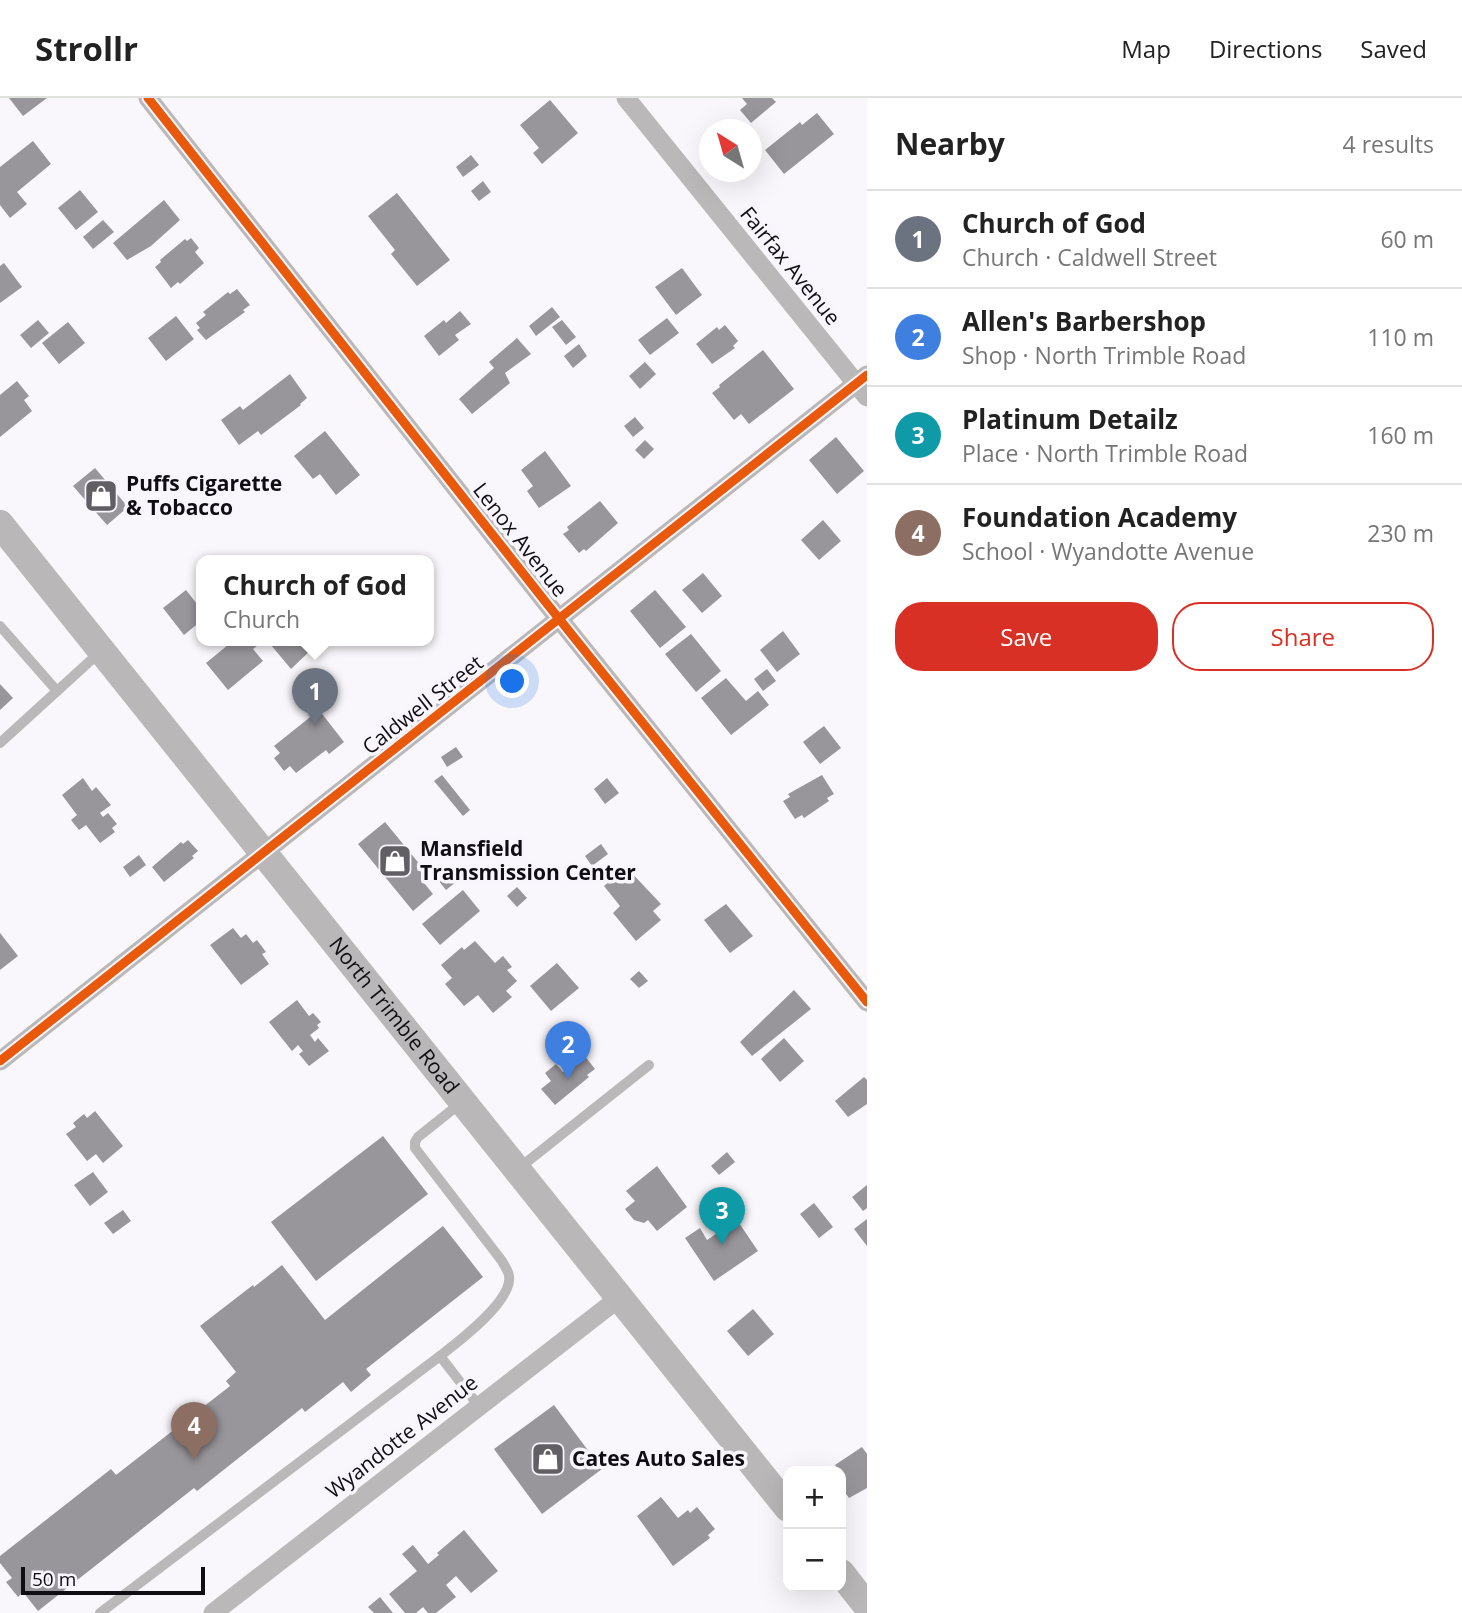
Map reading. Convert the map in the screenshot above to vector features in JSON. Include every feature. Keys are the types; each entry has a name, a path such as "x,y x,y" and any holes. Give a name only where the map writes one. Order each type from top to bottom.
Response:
{"main road":[{"name":"North Trimble Road","path":"0,524 783,1502"},
{"path":"846,1579 867,1606"}],"street":[{"name":"Lenox Avenue","path":"148,98 560,620 867,1002"},
{"name":"Fairfax Avenue","path":"626,98 863,385"},
{"name":"Caldwell Street","path":"0,1061 863,385"},
{"name":"Wyandotte Avenue","path":"213,1613 619,1298"}],"lane":[{"path":"0,626 57,691"},
{"path":"0,743 101,650"},
{"path":"517,1169 649,1065"},
{"path":"100,1613 478,1326 507,1291 509,1276 502,1261 415,1148 418,1137 463,1101"},
{"path":"440,1356 478,1405"}],"building":[{"path":"9,98 47,98 23,116"},
{"path":"742,98 772,98 776,102 756,119 748,119 740,110 747,104"},
{"path":"550,100 578,133 542,164 533,153 539,148 520,125"},
{"path":"817,113 834,134 784,174 765,150 800,122 802,125"},
{"path":"33,141 51,164 17,192 27,204 10,218 0,205 0,167"},
{"path":"471,155 479,165 463,177 456,167"},
{"path":"483,181 491,192 479,201 471,191"},
{"path":"80,190 98,212 76,230 58,208"},
{"path":"397,193 450,260 417,286 391,254 395,250 368,216"},
{"path":"164,200 180,220 151,246 127,260 113,243"},
{"path":"103,220 114,232 93,249 83,237"},
{"path":"191,238 199,248 195,252 204,263 180,284 178,282 171,288 155,267 185,239 187,241"},
{"path":"4,263 22,287 0,303 0,266"},
{"path":"682,268 702,295 676,315 655,287"},
{"path":"237,289 250,305 243,310 245,312 206,340 197,330 200,328 196,323 206,315 203,312 228,292 230,294"},
{"path":"552,307 560,317 536,336 529,326"},
{"path":"460,311 471,324 455,335 459,340 439,356 424,336"},
{"path":"176,316 194,339 166,361 148,338"},
{"path":"667,318 679,333 650,355 638,340"},
{"path":"38,320 49,333 31,348 20,335"},
{"path":"562,320 576,337 566,345 552,327"},
{"path":"68,322 85,343 59,364 42,343"},
{"path":"725,325 738,341 733,346 735,348 712,364 696,344 717,327 719,330"},
{"path":"517,338 531,354 505,373 510,383 472,414 459,399 494,368 489,362"},
{"path":"579,344 587,356 573,368 564,356"},
{"path":"763,350 794,389 749,424 741,414 734,420 712,393"},
{"path":"645,362 656,374 640,389 629,376"},
{"path":"290,374 307,398 261,435 258,431 239,445 221,420 240,406 243,410"},
{"path":"17,381 29,396 24,400 32,411 0,437 0,395"},
{"path":"635,417 644,428 633,437 624,426"},
{"path":"325,431 360,475 336,495 320,474 313,479 294,456"},
{"path":"836,437 864,471 837,494 809,460"},
{"path":"645,440 654,449 644,459 635,450"},
{"path":"545,451 571,486 539,508 527,491 533,486 521,470"},
{"name":"Puffs Cigarette & Tobacco","path":"95,468 128,507 107,525 73,486"},
{"path":"600,501 618,523 586,551 584,549 579,553 563,534 569,530 567,527"},
{"path":"823,520 841,541 819,560 801,540"},
{"path":"703,573 722,596 702,613 682,590"},
{"path":"186,590 196,603 196,625 184,635 163,608"},
{"path":"655,590 686,627 660,648 630,611"},
{"path":"783,631 800,654 777,672 760,650"},
{"path":"691,634 721,671 696,692 665,654"},
{"path":"227,646 257,646 253,649 263,661 228,690 206,663"},
{"path":"272,646 311,646 313,648 291,669"},
{"path":"767,669 776,681 763,691 754,679"},
{"path":"726,678 746,701 758,691 769,705 731,735 701,698"},
{"path":"0,684 13,698 0,710"},
{"path":"319,710 344,742 329,754 326,750 296,773 290,766 284,771 274,758 280,753 274,746"},
{"path":"824,726 841,748 820,764 803,742"},
{"path":"456,747 463,757 447,767 441,757"},
{"path":"442,775 470,810 463,816 434,781"},
{"path":"822,775 834,794 827,798 829,801 804,818 802,815 795,819 783,801 790,797 788,794"},
{"path":"83,778 92,791 96,787 111,805 100,813 103,817 108,813 117,824 112,828 115,832 100,843 86,825 79,830 71,820 77,815 62,795"},
{"path":"607,778 619,793 605,804 594,789"},
{"name":"Mansfield Transmission Center","path":"385,822 431,878 424,883 433,894 413,911 358,844"},
{"path":"188,840 198,851 192,856 194,858 164,882 152,867 181,842 183,844"},
{"path":"601,844 608,854 592,866 585,856"},
{"path":"139,855 146,865 130,877 123,867"},
{"path":"444,867 456,882 446,890 434,875"},
{"path":"626,867 661,904 653,911 661,920 636,941 613,913 620,906 604,886"},
{"path":"517,887 527,898 517,907 507,896"},
{"path":"463,890 480,911 440,945 422,924"},
{"path":"726,904 753,936 730,953 704,920"},
{"path":"233,928 241,938 246,934 253,943 257,940 266,952 262,954 269,964 241,985 210,945"},
{"path":"0,933 18,956 0,970"},
{"path":"475,941 495,963 503,956 512,967 507,970 517,981 506,991 512,997 493,1013 478,995 464,1006 445,984 452,978 441,965 462,947 464,950"},
{"path":"557,963 579,988 551,1011 530,986"},
{"path":"639,971 648,981 639,988 630,979"},
{"path":"794,990 811,1009 752,1056 740,1042"},
{"path":"297,1000 309,1016 313,1013 321,1022 317,1025 319,1028 310,1035 315,1042 318,1038 329,1051 309,1066 299,1054 303,1051 298,1045 292,1051 269,1022"},
{"path":"784,1038 804,1061 780,1082 761,1059"},
{"path":"584,1055 595,1069 555,1105 541,1089 551,1081 545,1073 556,1064 563,1072"},
{"path":"864,1077 867,1080 867,1104 848,1117 835,1101"},
{"path":"95,1111 123,1146 103,1163 96,1154 87,1161 66,1134 76,1127 73,1123 84,1114 87,1118"},
{"path":"383,1136 428,1194 316,1281 271,1222"},
{"path":"727,1152 735,1162 719,1175 711,1166"},
{"path":"657,1166 687,1207 657,1231 648,1220 644,1223 634,1220 625,1209 635,1201 626,1191"},
{"path":"93,1172 108,1192 90,1206 74,1185"},
{"path":"867,1185 867,1208 863,1211 852,1197"},
{"path":"814,1203 833,1227 819,1238 800,1214"},
{"path":"123,1210 131,1221 113,1234 104,1223"},
{"path":"867,1219 867,1246 854,1229"},
{"path":"737,1220 758,1251 714,1281 685,1238 700,1228 707,1240"},
{"path":"443,1226 483,1277 366,1369 371,1375 351,1392 343,1382 305,1412 302,1408 197,1491 194,1488 38,1611 23,1592 18,1597 6,1582 12,1578 0,1563 0,1556 111,1469 116,1475 230,1386 226,1381 236,1372 200,1326 282,1265 325,1320"},
{"path":"753,1309 774,1334 748,1356 727,1331"},
{"name":"Cates Auto Sales","path":"554,1405 602,1469 542,1514 494,1449"},
{"path":"862,1447 867,1454 867,1488 849,1498 846,1494 846,1466 835,1465"},
{"path":"661,1497 678,1518 697,1507 715,1529 708,1535 710,1538 673,1566 637,1516"},
{"path":"464,1530 498,1571 471,1593 456,1576 446,1585 456,1597 436,1613 428,1613 423,1607 416,1613 405,1613 389,1594 417,1571 402,1554 413,1545 428,1564"},
{"path":"380,1597 393,1613 374,1613 368,1607"}],"cycle path":[{"path":"148,98 548,605 867,1002"},
{"path":"0,1061 867,375"}],"place":[{"name":"Puffs Cigarette & Tobacco","path":"101,496"},
{"name":"Church of God","path":"315,726"},
{"name":"Mansfield Transmission Center","path":"395,861"},
{"name":"Allen's Barbershop","path":"568,1079"},
{"name":"Platinum Detailz","path":"722,1245"},
{"name":"Cates Auto Sales","path":"548,1459"},
{"name":"Foundation Academy","path":"194,1460"}]}
